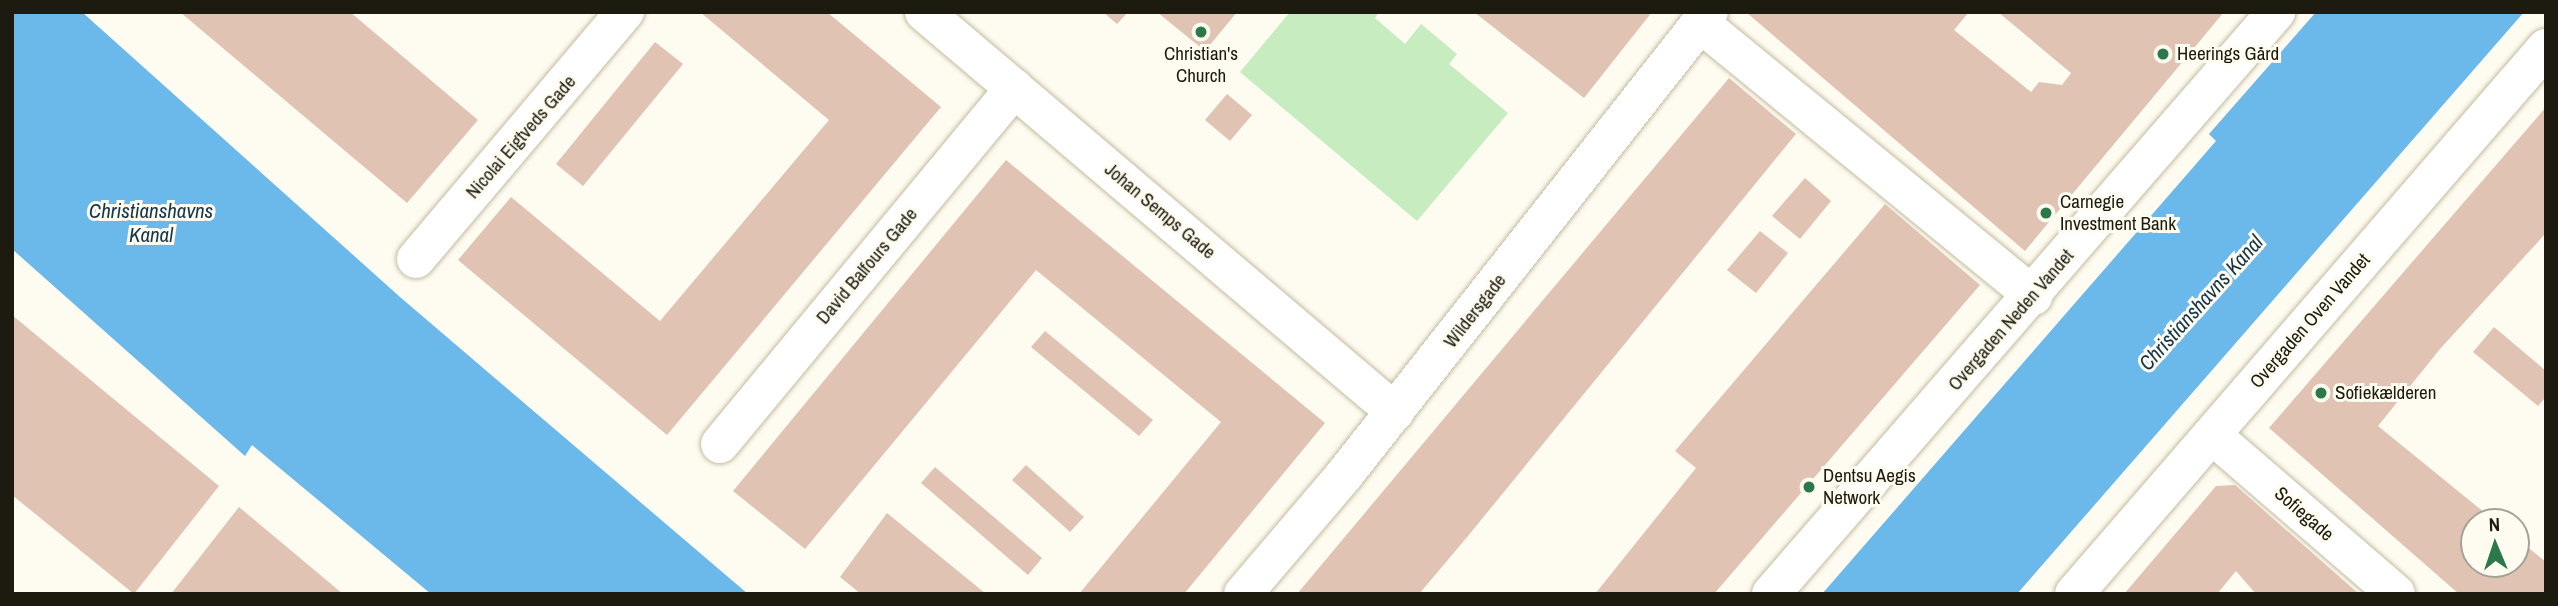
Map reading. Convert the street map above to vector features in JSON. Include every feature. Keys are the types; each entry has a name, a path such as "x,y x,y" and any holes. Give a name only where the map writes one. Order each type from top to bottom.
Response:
{"street":[{"name":"Nicolai Eigtveds Gade","path":"416,260 625,12"},
{"name":"Johan Semps Gade","path":"923,12 1395,412"},
{"name":"Overgaden Neden Vandet","path":"1771,594 2034,296 2276,12"},
{"name":"Wildersgade","path":"1243,594 1395,412 1705,18 2034,296"},
{"name":"Overgaden Oven Vandet","path":"2074,594 2546,48"},
{"name":"David Balfours Gade","path":"720,444 1015,88"},
{"name":"Sofiegade","path":"2212,435 2396,594"}],"green space":[{"path":"1290,12 1379,12 1375,18 1405,44 1421,24 1457,54 1449,64 1508,113 1417,221 1240,72"}],"water":[{"name":"Christianshavns Kanal","path":"12,12 82,12 400,297 748,594 431,594 252,445 245,456 12,249"},
{"name":"Christianshavns Kanal","path":"2316,12 2524,12 2017,594 1822,594 2216,141 2209,134"}],"building":[{"path":"180,12 350,12 478,120 407,203"},
{"path":"700,12 827,12 941,107 667,435 458,260 511,197 660,321 829,120"},
{"name":"Christian's Church","path":"1103,12 1128,12 1117,24"},
{"name":"Christian's Church","path":"1157,12 1237,12 1205,51"},
{"path":"1474,12 1652,12 1584,98"},
{"path":"1746,12 1969,12 1954,30 2031,92 2039,82 2062,85 2071,73 1998,12 2224,12 2025,251"},
{"path":"655,42 683,64 583,186 556,164"},
{"path":"1729,78 1796,134 1468,536 1419,594 1297,594"},
{"path":"1227,94 1252,115 1230,141 1205,120"},
{"path":"2546,107 2546,233 2440,349 2378,426 2479,508 2460,508 2460,578 2530,578 2530,549 2546,562 2546,594 2459,594 2269,428"},
{"path":"1006,160 1325,423 1184,594 1079,594 1221,422 1036,270 805,549 733,491"},
{"path":"1805,178 1831,201 1800,239 1772,216"},
{"path":"1885,204 1980,285 1714,594 1595,594 1696,468 1675,451"},
{"path":"1760,231 1788,253 1756,293 1727,270"},
{"path":"12,315 219,486 134,594 12,495"},
{"path":"2494,327 2546,371 2546,397 2538,406 2473,352"},
{"path":"1045,331 1153,420 1139,436 1031,347"},
{"path":"1026,465 1084,517 1070,532 1012,480"},
{"path":"935,467 1042,558 1028,575 921,483"},
{"path":"2235,485 2359,594 2256,594 2236,571 2217,594 2124,594 2216,486"},
{"path":"239,507 343,594 171,594"},
{"path":"887,513 986,594 861,594 840,577"}],"place":[{"name":"Christian's Church","path":"1201,32"},
{"name":"Heerings Gård","path":"2163,54"},
{"name":"Carnegie Investment Bank","path":"2046,213"},
{"name":"Sofiekælderen","path":"2321,393"},
{"name":"Dentsu Aegis Network","path":"1809,487"}]}
